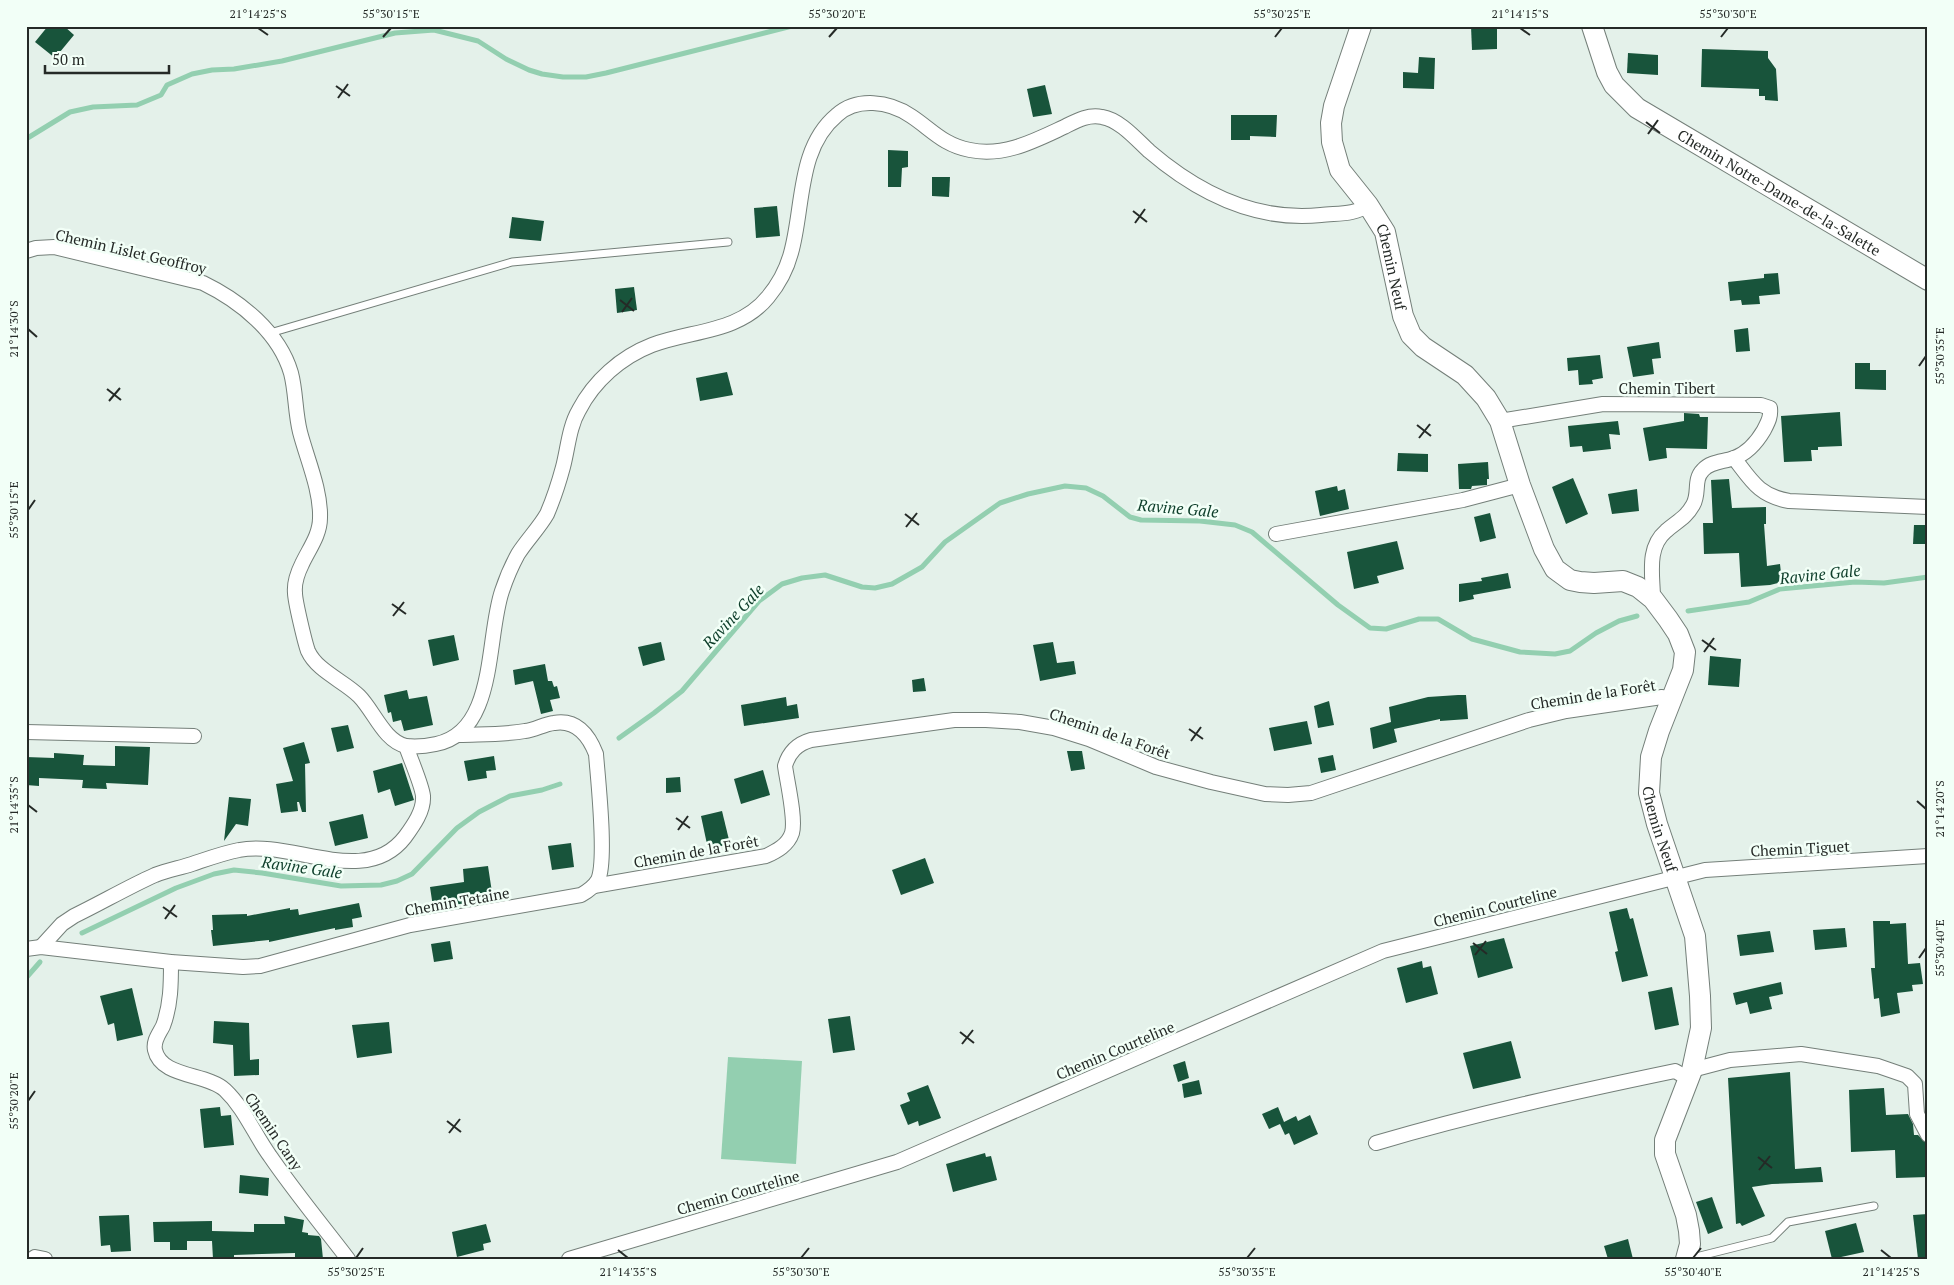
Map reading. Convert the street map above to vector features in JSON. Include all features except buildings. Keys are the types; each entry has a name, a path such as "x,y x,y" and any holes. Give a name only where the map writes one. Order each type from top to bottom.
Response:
{"main road":[{"name":"Chemin Neuf","path":"1361,26 1337,98 1331,123 1332,142 1340,170 1368,205 1385,232 1403,316 1412,335 1423,347 1465,375 1486,398 1500,421 1520,485 1544,549 1555,569 1570,580 1594,583 1624,581 1638,586 1653,599 1678,634 1684,652 1683,670 1658,731 1652,757 1649,793 1657,824 1695,936 1700,996 1701,1028 1690,1074 1665,1140 1666,1154 1689,1230 1690,1244 1687,1259"},
{"name":"Chemin Notre-Dame-de-la-Salette","path":"1592,26 1607,72 1614,85 1637,108 1928,280"}],"street":[{"path":"41,947 62,924 74,916 156,875 240,850 266,847 286,850 314,858 344,861 365,860 385,855 403,840 416,822 423,796 406,746 428,746 445,742 459,735 473,719 482,700 502,591 518,556 546,514 563,466 567,442 578,411 596,384 621,360 653,345 730,325 751,313 767,298 791,256 810,153 823,130 834,117 847,107 866,102 884,104 908,113 936,137 952,145 969,150 984,151 1003,151 1022,146 1082,118 1105,117 1116,122 1169,168 1202,190 1240,207 1271,214 1305,216 1360,211 1368,205"},
{"name":"Chemin Lislet Geoffroy","path":"26,251 36,248 54,247 203,283 220,291 235,302 270,333 290,369 296,396 298,424 316,487 321,516 317,535 298,571 295,593 309,653 317,663 362,698 387,735 406,746"},
{"name":"Chemin Tibert","path":"1500,421 1603,404 1761,404 1770,408 1771,416 1758,440 1747,451 1734,458 1708,465 1701,472 1697,484 1698,494 1689,513 1666,531 1653,548 1653,599"},
{"path":"1734,458 1755,486 1775,499 1928,507"},
{"path":"1276,534 1463,500 1520,485"},
{"name":"Chemin de la Forêt","path":"594,886 766,856 778,851 787,842 792,832 793,821 785,766 787,758 801,743 811,740 954,720 1020,722 1054,728 1089,739 1156,767 1265,794 1288,795 1311,793 1547,715 1662,697 1670,702"},
{"path":"459,735 524,732 554,722 566,723 586,734 596,754 601,841 602,866 594,886"},
{"path":"26,732 194,736"},
{"name":"Chemin Tiguet","path":"1675,878 1706,870 1928,856"},
{"name":"Chemin Courteline","path":"568,1259 898,1162 1383,951 1675,878"},
{"name":"Chemin Tetaine","path":"26,949 41,947 172,962 243,967 260,966 410,925 581,895 594,886"},
{"name":"Chemin Cany","path":"172,962 170,995 163,1025 155,1040 154,1049 158,1058 175,1071 210,1080 224,1089 245,1112 256,1137 284,1177 348,1259"},
{"path":"1376,1143 1443,1123 1569,1092 1675,1071 1690,1074 1730,1060 1801,1054 1878,1066 1907,1076 1915,1084 1917,1114 1928,1134"},
{"path":"32,1259 35,1257 45,1259"}],"lane":[{"path":"270,333 512,262 728,242"},
{"path":"1687,1259 1772,1238 1788,1222 1874,1206"}],"shaded area":[{"path":"728,1057 802,1061 796,1164 721,1159"}],"waterway":[{"path":"26,139 70,112 93,107 137,105 161,95 167,85 192,74 282,61 395,33 434,30 478,41 506,59 529,70 563,77 586,77 792,26"},
{"name":"Ravine Gale","path":"619,738 682,691 759,601 782,584 802,578 825,575 862,587 875,588 892,584 922,567 945,542 1000,503 1028,494 1065,486 1086,488 1103,496 1130,517 1141,520 1200,521 1235,525 1252,532 1338,605 1370,628 1386,629 1419,619 1438,619 1472,639 1520,652 1555,654 1570,651 1596,633 1619,621 1637,616"},
{"name":"Ravine Gale","path":"1688,611 1749,602 1780,589 1855,582 1884,583 1928,577"},
{"name":"Ravine Gale","path":"82,933 176,888 214,874 234,870 341,886 381,885 397,881 412,874 457,828 479,812 510,796 542,790 560,784"},
{"name":"Ravine Gale","path":"26,978 40,962"}]}
